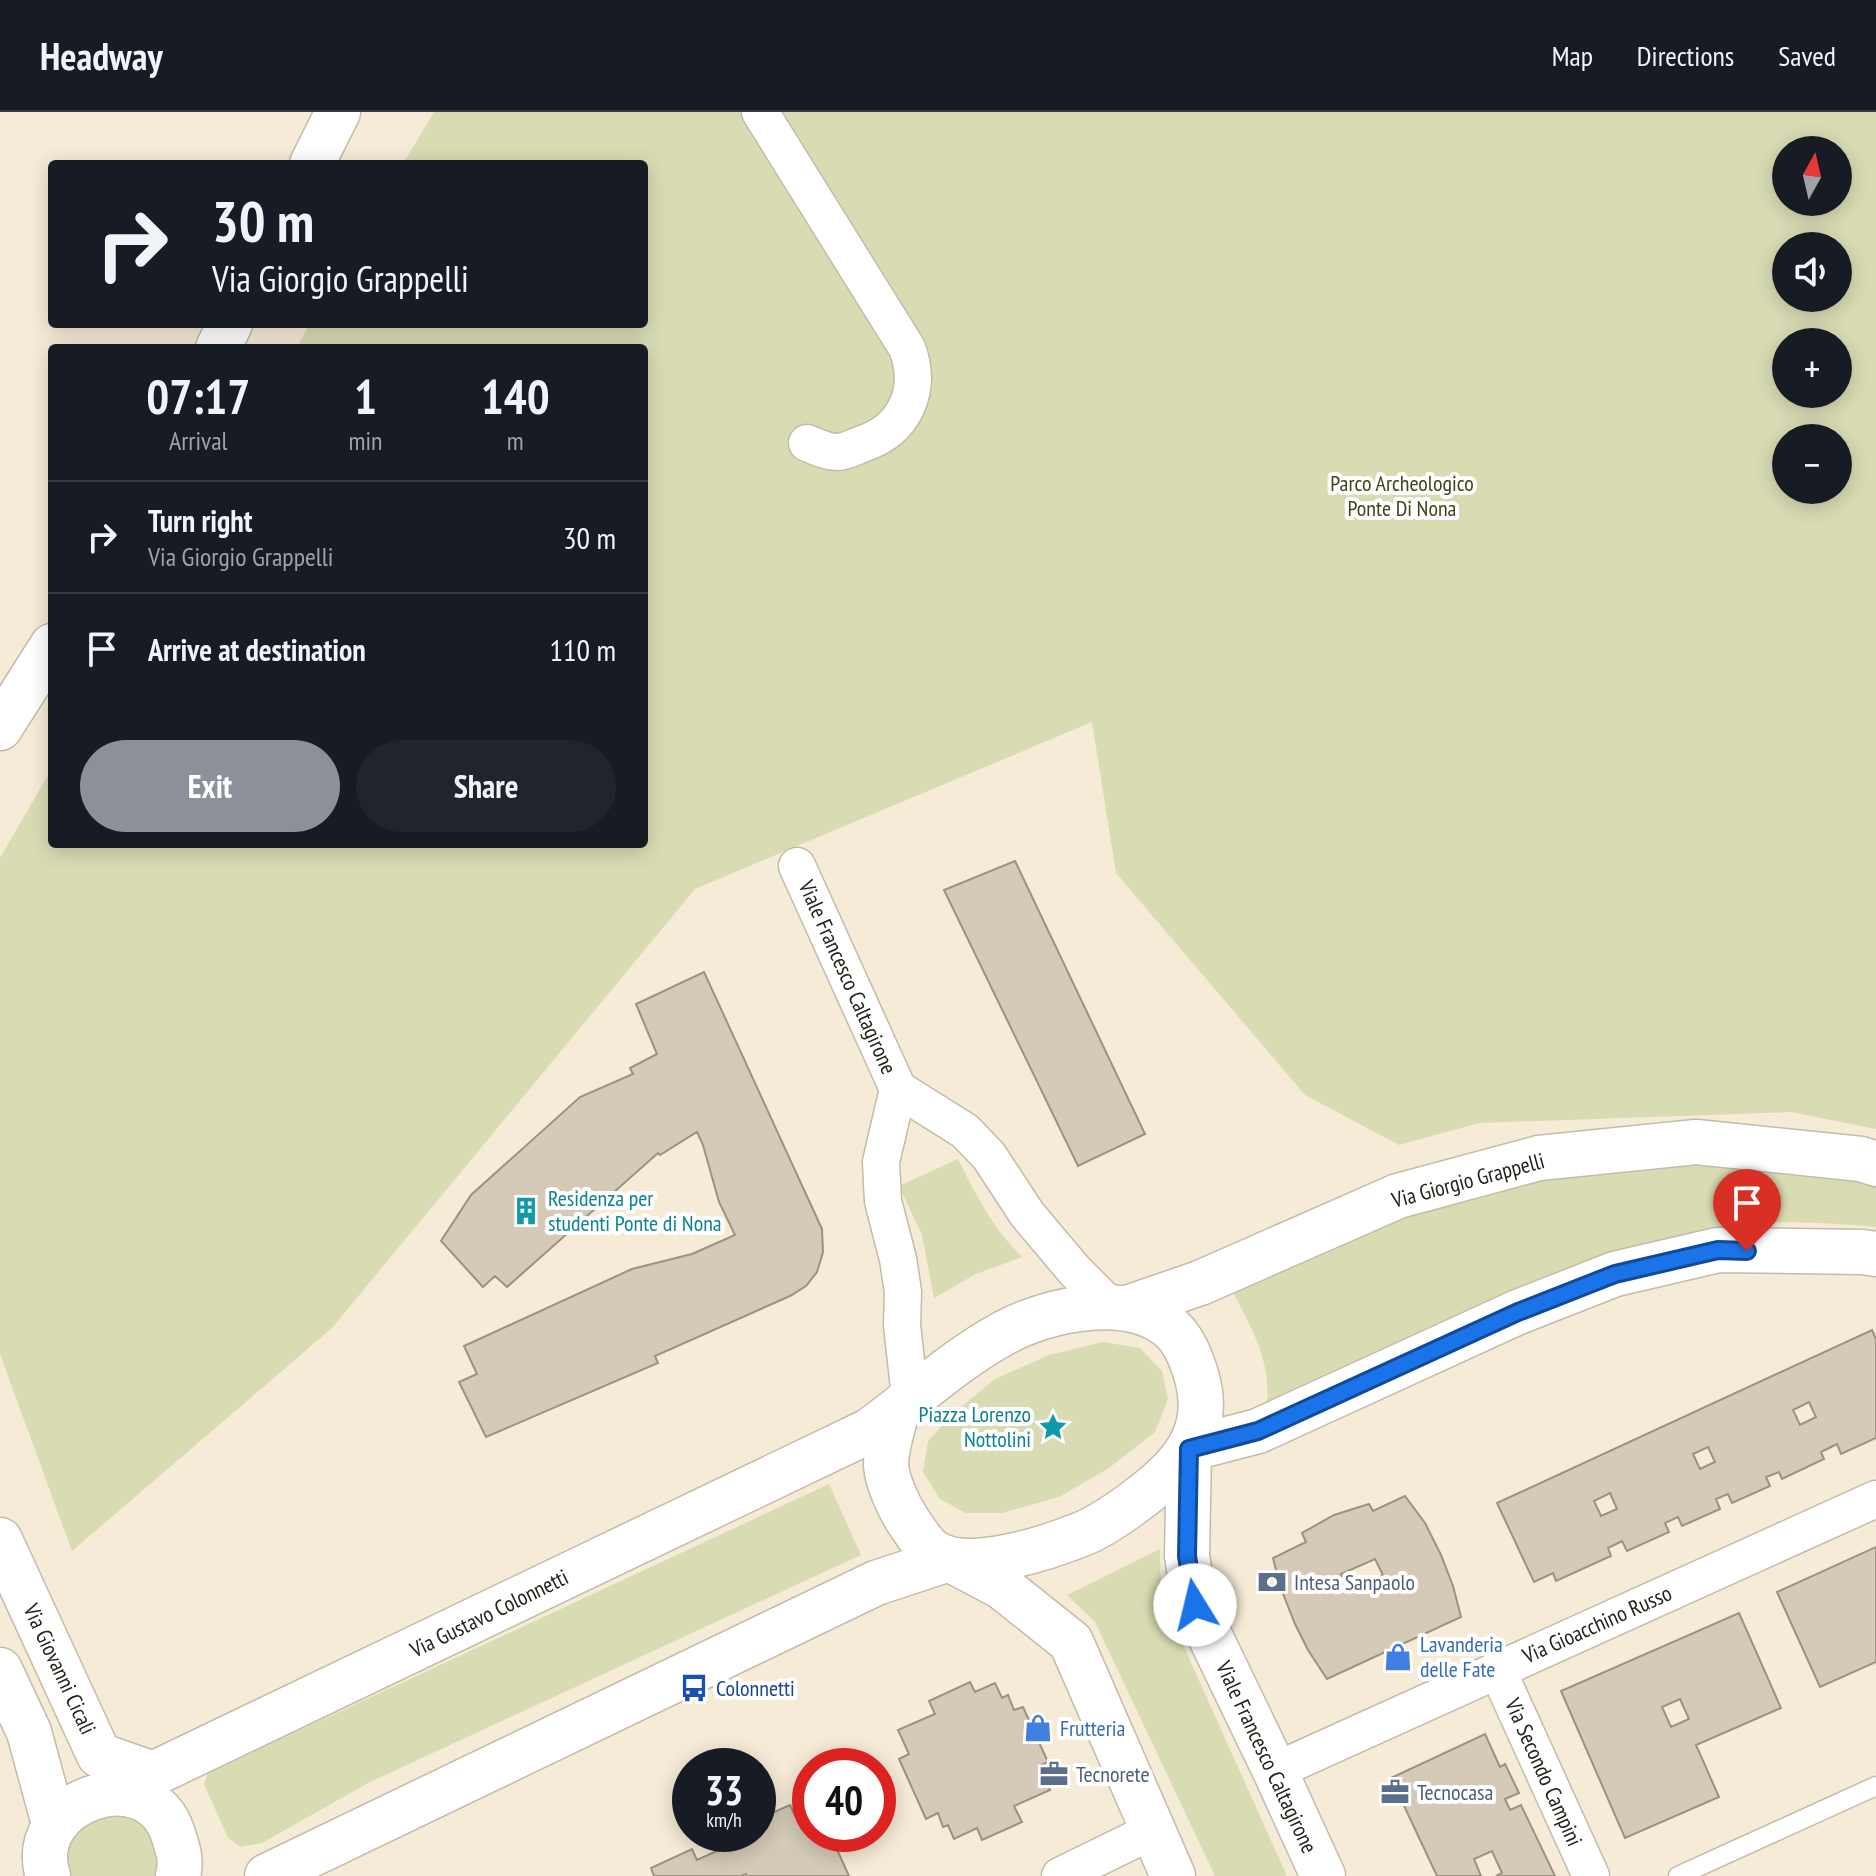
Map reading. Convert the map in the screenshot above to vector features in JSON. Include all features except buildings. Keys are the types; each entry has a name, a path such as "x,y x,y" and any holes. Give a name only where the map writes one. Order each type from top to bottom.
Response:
{"street":[{"path":"314,160 338,112"},
{"path":"760,112 907,348 914,365 910,399 894,425 872,441 839,452 823,450 807,443"},
{"path":"0,728 48,652"},
{"name":"Viale Francesco Caltagirone","path":"797,866 898,1089 965,1131 989,1156 1027,1214 1075,1271 1119,1307"},
{"name":"Viale Francesco Caltagirone","path":"898,1089 881,1162 883,1201 903,1292 903,1404"},
{"name":"Via Giorgio Grappelli","path":"1119,1307 1200,1283 1398,1196 1539,1158 1696,1142 1861,1159 1876,1164"},
{"path":"1189,1449 1258,1431 1518,1312 1615,1274 1718,1250 1876,1254"},
{"path":"267,1876 876,1583 949,1559 979,1561 1024,1553 1084,1533 1141,1497 1171,1471 1189,1449 1199,1425 1203,1399 1183,1344 1169,1326 1142,1311 1119,1307 1077,1310 1009,1330 948,1368 903,1404 886,1465 902,1512 922,1542 935,1554 949,1559 1002,1587 1071,1642 1173,1876"},
{"name":"Via Gustavo Colonnetti","path":"54,1824 82,1799 122,1774 869,1431 903,1404"},
{"name":"Viale Francesco Caltagirone","path":"1189,1449 1187,1556 1195,1605 1323,1876"},
{"name":"Via Gioacchino Russo","path":"1275,1771 1876,1499"},
{"name":"Via Giovanni Cicali","path":"0,1540 122,1774"},
{"name":"Via Secondo Campini","path":"1497,1669 1591,1876"},
{"path":"0,1670 29,1732 54,1824 44,1862 48,1876"},
{"path":"122,1774 144,1800 169,1821 182,1860 178,1876"},
{"path":"1060,1876 1152,1831"}],"lane":[{"path":"1678,1876 1876,1786"}],"green space":[{"name":"Parco Archeologico Ponte Di Nona","path":"434,112 1876,112 1876,1129 1791,1112 1479,1123 1399,1145 1305,1095 1116,873 1092,722 695,889 332,1328 72,1551 0,1354 0,858 48,775 48,848 648,848 648,344 298,344 308,328 648,328 648,160 405,160"},
{"path":"958,1159 994,1223 1022,1257 976,1274 934,1298 922,1235 899,1186"},
{"path":"1699,1164 1752,1166 1876,1185 1876,1227 1800,1222 1755,1224 1712,1229 1633,1247 1520,1288 1267,1402 1262,1357 1252,1329 1231,1289 1298,1257 1460,1195 1590,1168"},
{"path":"1103,1342 1140,1348 1162,1371 1168,1399 1155,1432 1109,1468 1059,1497 1002,1513 966,1513 940,1499 923,1472 928,1441 955,1412 995,1379 1049,1355"},
{"path":"829,1484 861,1555 370,1782 262,1843 241,1847 228,1838 204,1784 208,1773"},
{"path":"1160,1549 1161,1596 1287,1876 1215,1876 1095,1622 1067,1595"},
{"path":"125,1810 146,1822 163,1850 157,1876 71,1876 68,1848 79,1822"}],"place":[{"name":"Residenza per studenti Ponte di Nona","path":"526,1211"},
{"name":"Piazza Lorenzo Nottolini","path":"1053,1427"},
{"name":"Intesa Sanpaolo","path":"1272,1582"},
{"name":"Lavanderia delle Fate","path":"1398,1657"},
{"name":"Colonnetti","path":"694,1688"},
{"name":"Frutteria","path":"1038,1728"},
{"name":"Tecnorete","path":"1054,1774"},
{"name":"Tecnocasa","path":"1395,1792"}],"route":[{"path":"1195,1605 1187,1556 1189,1449 1258,1431 1518,1312 1615,1274 1718,1250 1747,1251"}]}
